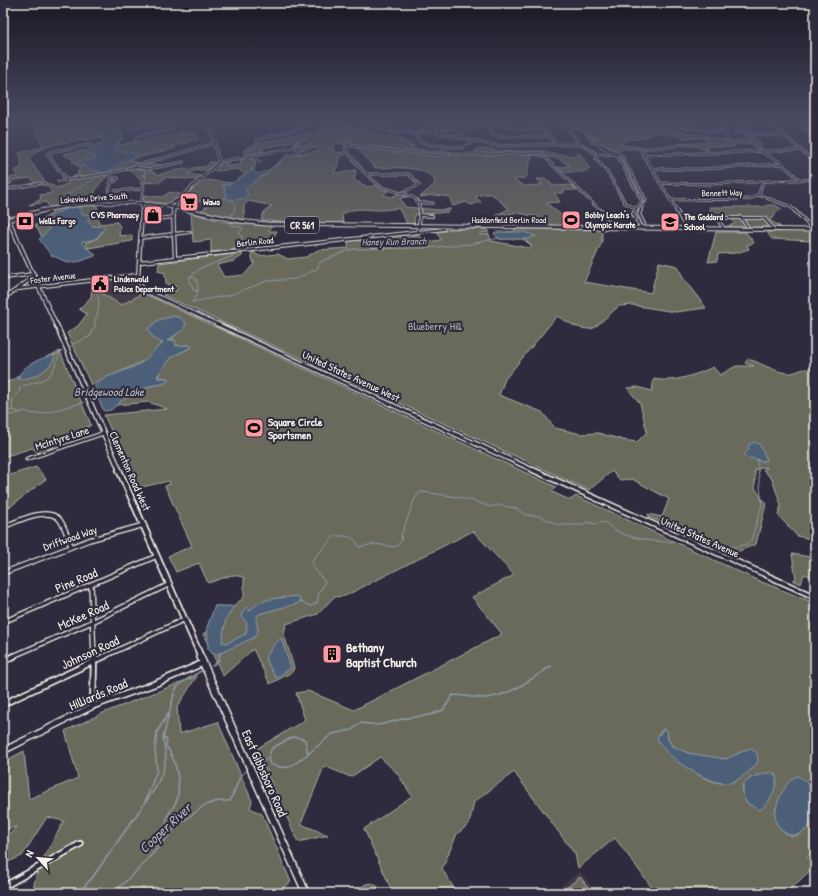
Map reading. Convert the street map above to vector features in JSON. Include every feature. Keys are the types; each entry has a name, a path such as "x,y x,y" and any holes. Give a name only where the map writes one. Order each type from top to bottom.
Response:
{"main road":[{"path":"158,204 167,205 178,200"},
{"name":"Lakeview Drive South","path":"8,219 63,207 107,203 141,205 149,203 174,207 223,219 260,224 419,226"},
{"name":"Clementon Road West","path":"3,208 104,433 203,662"},
{"path":"174,212 184,210"},
{"name":"CR 561","path":"3,221 8,219"},
{"name":"Haddonfield Berlin Road","path":"419,226 814,230"},
{"name":"East Gibbsboro Road","path":"203,662 306,893"}],"street":[{"path":"55,164 67,180"},
{"path":"58,181 112,173 145,164"},
{"path":"134,167 148,169 174,164"},
{"path":"175,258 174,207 178,200 217,164"},
{"path":"358,164 383,188 415,198 419,203 418,232"},
{"path":"551,164 611,221 615,228"},
{"path":"600,164 608,173 625,203 641,210"},
{"path":"621,164 642,201 635,208 633,216 642,229"},
{"path":"625,164 646,200 639,215 644,224 642,229"},
{"path":"648,164 687,229"},
{"path":"651,169 701,169 782,164 799,179"},
{"path":"138,275 140,262 141,205 145,172 148,169"},
{"path":"367,174 399,173 410,175 419,185 401,193"},
{"path":"660,183 711,184 815,179"},
{"name":"Bennett Way","path":"670,200 750,199 758,195 762,185 759,181"},
{"path":"107,203 111,182"},
{"path":"3,190 40,183"},
{"path":"115,191 143,189"},
{"path":"758,195 791,207 814,230"},
{"path":"419,203 434,203"},
{"path":"419,215 432,216"},
{"path":"140,221 174,217"},
{"path":"740,217 747,226"},
{"path":"724,229 717,218 762,218 765,219 774,230"},
{"name":"Berlin Road","path":"140,262 444,229"},
{"path":"140,238 190,232"},
{"path":"3,278 34,275"},
{"path":"3,299 34,275"},
{"name":"Foster Avenue","path":"17,289 138,275"},
{"name":"United States Avenue West","path":"138,275 141,286 154,295 578,491"},
{"name":"McIntyre Lane","path":"26,459 104,433"},
{"name":"United States Avenue","path":"578,491 815,597"},
{"path":"3,527 36,515 52,514 58,516 71,546"},
{"name":"Driftwood Way","path":"3,574 71,546 144,525"},
{"name":"Pine Road","path":"3,622 158,556"},
{"path":"91,584 94,662 93,706"},
{"name":"McKee Road","path":"3,661 92,622 170,584"},
{"name":"Johnson Road","path":"3,704 185,618"},
{"name":"Hilliards Road","path":"3,751 93,706 163,680 203,662"},
{"path":"3,887 80,844"}],"shaded area":[{"path":"180,198 206,204 193,212 175,207"},
{"path":"133,278 136,288 143,293 121,305 98,291 108,285 108,281"},
{"path":"580,871 596,893 553,893"}],"green space":[{"path":"21,164 32,164 45,182 57,188 69,183 67,180 80,173 77,173 80,168 74,164 166,165 148,169 158,175 213,164 207,170 197,170 187,174 201,176 196,180 166,177 160,182 140,183 142,180 132,172 125,170 119,171 112,173 100,183 96,189 93,202 49,207 46,202 29,205 41,199 40,195 52,193 48,186 35,184 31,178 13,180 11,184 4,185 3,183 8,182 10,178 18,176 14,171 21,168"},
{"path":"221,164 227,164 226,166 241,165 241,164 256,164 254,170 250,171 246,175 238,169 215,171"},
{"path":"276,164 338,164 334,172 341,173 356,170 354,180 368,187 380,185 389,190 383,195 392,197 399,193 411,196 400,198 405,207 439,210 451,209 448,212 415,215 414,224 406,224 406,221 398,208 381,210 350,210 342,215 343,223 277,222 261,220 264,212 272,206 249,201 244,205 244,220 200,211 218,199 208,197 201,202 183,197 205,180 232,183 229,185 222,185 228,195 225,198 247,194 245,189 256,179 268,174 269,170"},
{"path":"371,164 530,164 526,178 514,180 524,186 542,185 537,179 547,179 553,186 573,185 579,190 563,190 564,193 554,193 560,202 546,203 575,226 543,225 536,220 538,217 514,212 513,214 496,215 509,209 492,194 484,194 475,197 481,202 471,205 466,202 453,206 449,197 435,195 420,197 435,184 427,173 410,168 375,168"},
{"path":"567,164 587,164 590,169 583,172 560,172 556,168 570,166"},
{"path":"170,192 180,194 169,204 142,201 142,195 162,197"},
{"path":"97,205 99,224 117,222 120,227 119,236 132,235 132,241 88,248 85,243 98,238 105,227 92,226 87,220 90,215 81,214 80,208 68,208"},
{"path":"775,205 782,209 776,212 774,217 769,220 781,227 724,227 735,224 731,218 711,212 709,207 763,207"},
{"path":"67,208 46,220 45,224 50,229 42,237 35,225 53,213 52,211"},
{"path":"191,213 224,222 271,226 269,231 277,231 273,238 267,239 257,247 211,252 211,240 193,242"},
{"name":"Blueberry Hill","path":"449,229 486,229 489,232 480,233 480,235 489,234 491,241 529,248 532,246 523,239 499,239 494,233 515,231 515,229 602,230 602,242 584,282 651,293 659,262 678,266 683,278 706,308 675,312 632,305 619,306 594,328 589,329 579,328 557,316 505,379 499,395 542,412 555,428 581,434 598,433 637,442 647,432 640,403 627,388 637,387 652,391 654,379 677,379 699,373 713,367 720,375 736,366 754,366 745,363 748,359 778,371 788,373 809,369 815,364 815,540 797,536 778,515 781,505 772,479 763,470 767,468 764,467 755,470 755,488 766,504 756,544 732,554 649,517 648,514 662,517 669,499 632,479 620,480 612,471 589,490 163,295 172,290 176,291 178,287 166,284 165,273 158,271 159,263 242,253 242,256 234,261 217,265 224,277 244,275 254,264 251,254 253,252 259,256 278,254 288,259 306,257 318,250 349,248 347,241 360,240 366,245 374,248 392,247 388,237 417,234 426,242 441,240 437,232 446,231"},
{"path":"815,231 815,245 811,241 772,239 767,232"},
{"path":"716,232 746,232 754,243 747,245 749,249 736,253 718,254 717,261 708,262"},
{"path":"97,285 102,289 98,291 121,305 143,293 556,487 552,492 570,500 576,496 757,580 812,602 815,607 815,803 808,786 792,780 779,799 775,811 791,836 796,836 804,831 810,824 815,810 815,848 807,857 815,866 786,893 656,893 615,838 578,868 575,854 514,772 474,802 469,824 457,834 442,869 457,893 393,893 364,829 412,796 397,773 380,757 351,777 324,766 301,824 328,835 298,842 256,749 305,720 296,693 308,691 354,710 502,634 472,597 514,575 473,531 345,596 334,597 318,614 286,624 284,634 294,668 292,672 270,684 253,649 223,676 203,634 206,632 215,606 233,607 244,597 244,577 232,575 208,583 199,563 176,572 168,556 192,546 165,486 170,484 169,481 137,488 104,415 167,409 149,402 116,405 120,401 150,386 165,383 168,378 158,378 160,371 173,356 192,347 187,345 176,346 175,340 166,341 173,338 186,324 163,342 148,359 91,385 67,333 78,326 87,314 79,309 91,297 92,287","holes":["663,729 667,731 668,739 676,748 690,754 726,759 733,757 742,751 755,766 735,781 726,783 716,782 705,778 684,765 660,744 659,734","775,774 775,787 764,807 742,793 743,784 752,777"]},
{"path":"60,351 91,425 40,454 32,448 3,457 3,383 13,380 34,363"},
{"path":"36,467 46,479 11,506 3,509 3,477"},
{"path":"815,553 815,578 804,574 801,584 793,580 796,580 792,554 810,557"},
{"path":"197,676 177,707 179,734 218,722 252,801 250,808 262,814 291,882 275,893 32,893 38,868 64,821 47,817 22,856 3,864 3,842 16,827 3,830 3,762 24,751 29,799 78,778 65,731 103,713"},
{"path":"580,877 593,893 560,893"},
{"path":"371,883 377,886 380,893 361,893 359,888"}],"water":[{"path":"78,164 121,164 105,173 91,170 84,165"},
{"path":"252,170 258,174 270,170 245,189 248,193 246,198 232,200 224,198 228,195 224,191 226,188 222,185 229,185"},
{"path":"75,207 82,209 81,214 91,215 87,220 92,226 106,227 95,239 82,242 83,245 95,254 95,256 69,263 51,255 39,239 50,229 44,224 50,217"},
{"path":"496,232 523,232 536,236 528,239 499,239 494,234"},
{"name":"Bridgewood Lake","path":"174,316 181,318 186,324 184,329 167,341 175,340 176,346 189,345 192,347 173,356 157,376 158,378 168,378 169,380 163,384 150,386 121,401 111,410 104,411 93,389 94,387 103,379 138,365 145,360 163,343 154,338 148,329 158,320"},
{"path":"55,355 50,365 41,373 29,378 18,379 19,375 27,366 45,357"},
{"path":"755,442 760,445 767,460 762,461 746,457 744,455 749,449 748,445"},
{"path":"298,596 300,599 299,603 259,614 256,618 258,631 255,637 219,654 213,654 208,649 207,627 215,606 231,606 233,608 226,619 222,642 227,643 246,634 247,624 241,615 246,607 250,611 254,606 265,601"},
{"path":"281,638 291,668 276,678 265,658 273,646"},
{"path":"664,729 667,731 668,739 672,746 688,753 726,759 750,748 757,753 758,762 752,769 732,782 720,783 710,780 687,768 667,752 660,744 657,737"},
{"path":"771,772 776,776 776,785 770,800 760,810 748,804 743,797 743,784 752,777"},
{"path":"797,776 803,779 809,787 814,799 815,810 810,824 806,829 796,835 790,835 778,826 775,814 779,798 787,784"}],"waterway":[{"path":"249,164 252,167 252,171"},
{"path":"269,170 279,164"},
{"path":"66,195 93,180 100,171"},
{"path":"231,199 235,205 234,212 231,215 232,218"},
{"path":"230,222 231,225 243,228 239,234 242,236 241,241 245,243 242,250"},
{"name":"Haney Run Branch","path":"198,291 192,302 230,295 267,281 295,279 317,269 320,262 352,249 427,248 470,244 499,238"},
{"path":"198,291 198,285 196,279 191,276 199,269 241,253"},
{"path":"190,276 189,283 192,284 193,290 198,291"},
{"path":"69,349 73,344 91,336 92,330 96,327 94,323 98,312 99,301 96,291 90,282"},
{"path":"12,410 13,398 20,391 20,387 43,380 51,374 60,352"},
{"path":"54,356 60,352"},
{"path":"3,414 12,415 25,411 34,414 44,413 85,402"},
{"path":"4,413 12,410"},
{"path":"12,410 19,412"},
{"path":"691,540 706,540 735,547 746,544 751,540 762,505 757,459"},
{"path":"300,601 310,606 317,603 319,593 325,582 313,567 312,560 335,536 350,537 355,540 359,547 374,544 396,547 402,540 401,536 414,500 420,492 456,497 491,507 497,505 516,508 525,515 540,516 558,525 582,525 587,522 595,524 605,522 614,529 628,536 650,541 672,542"},
{"path":"219,657 220,652"},
{"path":"212,666 219,660 219,657"},
{"name":"Cooper River","path":"308,754 332,734 352,730 360,723 379,725 406,718 430,715 443,710 453,695 484,698 493,697 511,691 528,682 551,666"},
{"path":"78,893 92,878 156,787 163,771 166,757 163,738 175,690 181,683 201,671"},
{"path":"145,802 157,770 155,749 157,732 168,714"},
{"path":"268,758 272,748 293,737 305,740 308,754"},
{"path":"161,842 165,834 167,818 176,802 178,795 177,772 173,758 166,746 167,740 164,738"},
{"name":"Cooper River","path":"268,758 270,764 287,767 308,754"},
{"name":"Cooper River","path":"259,763 268,758"},
{"name":"Cooper River","path":"113,893 139,869 176,827 205,805 218,801 230,801 240,777 246,770"}],"place":[{"name":"Wawa","path":"189,202"},
{"name":"CVS Pharmacy","path":"153,215"},
{"name":"Bobby Leach's Olympic Karate","path":"571,220"},
{"name":"Wells Fargo","path":"25,221"},
{"name":"The Goddard School","path":"670,222"},
{"name":"Lindenwold Police Department","path":"100,284"},
{"name":"Square Circle Sportsmen","path":"254,428"},
{"name":"Bethany Baptist Church","path":"332,654"}]}
